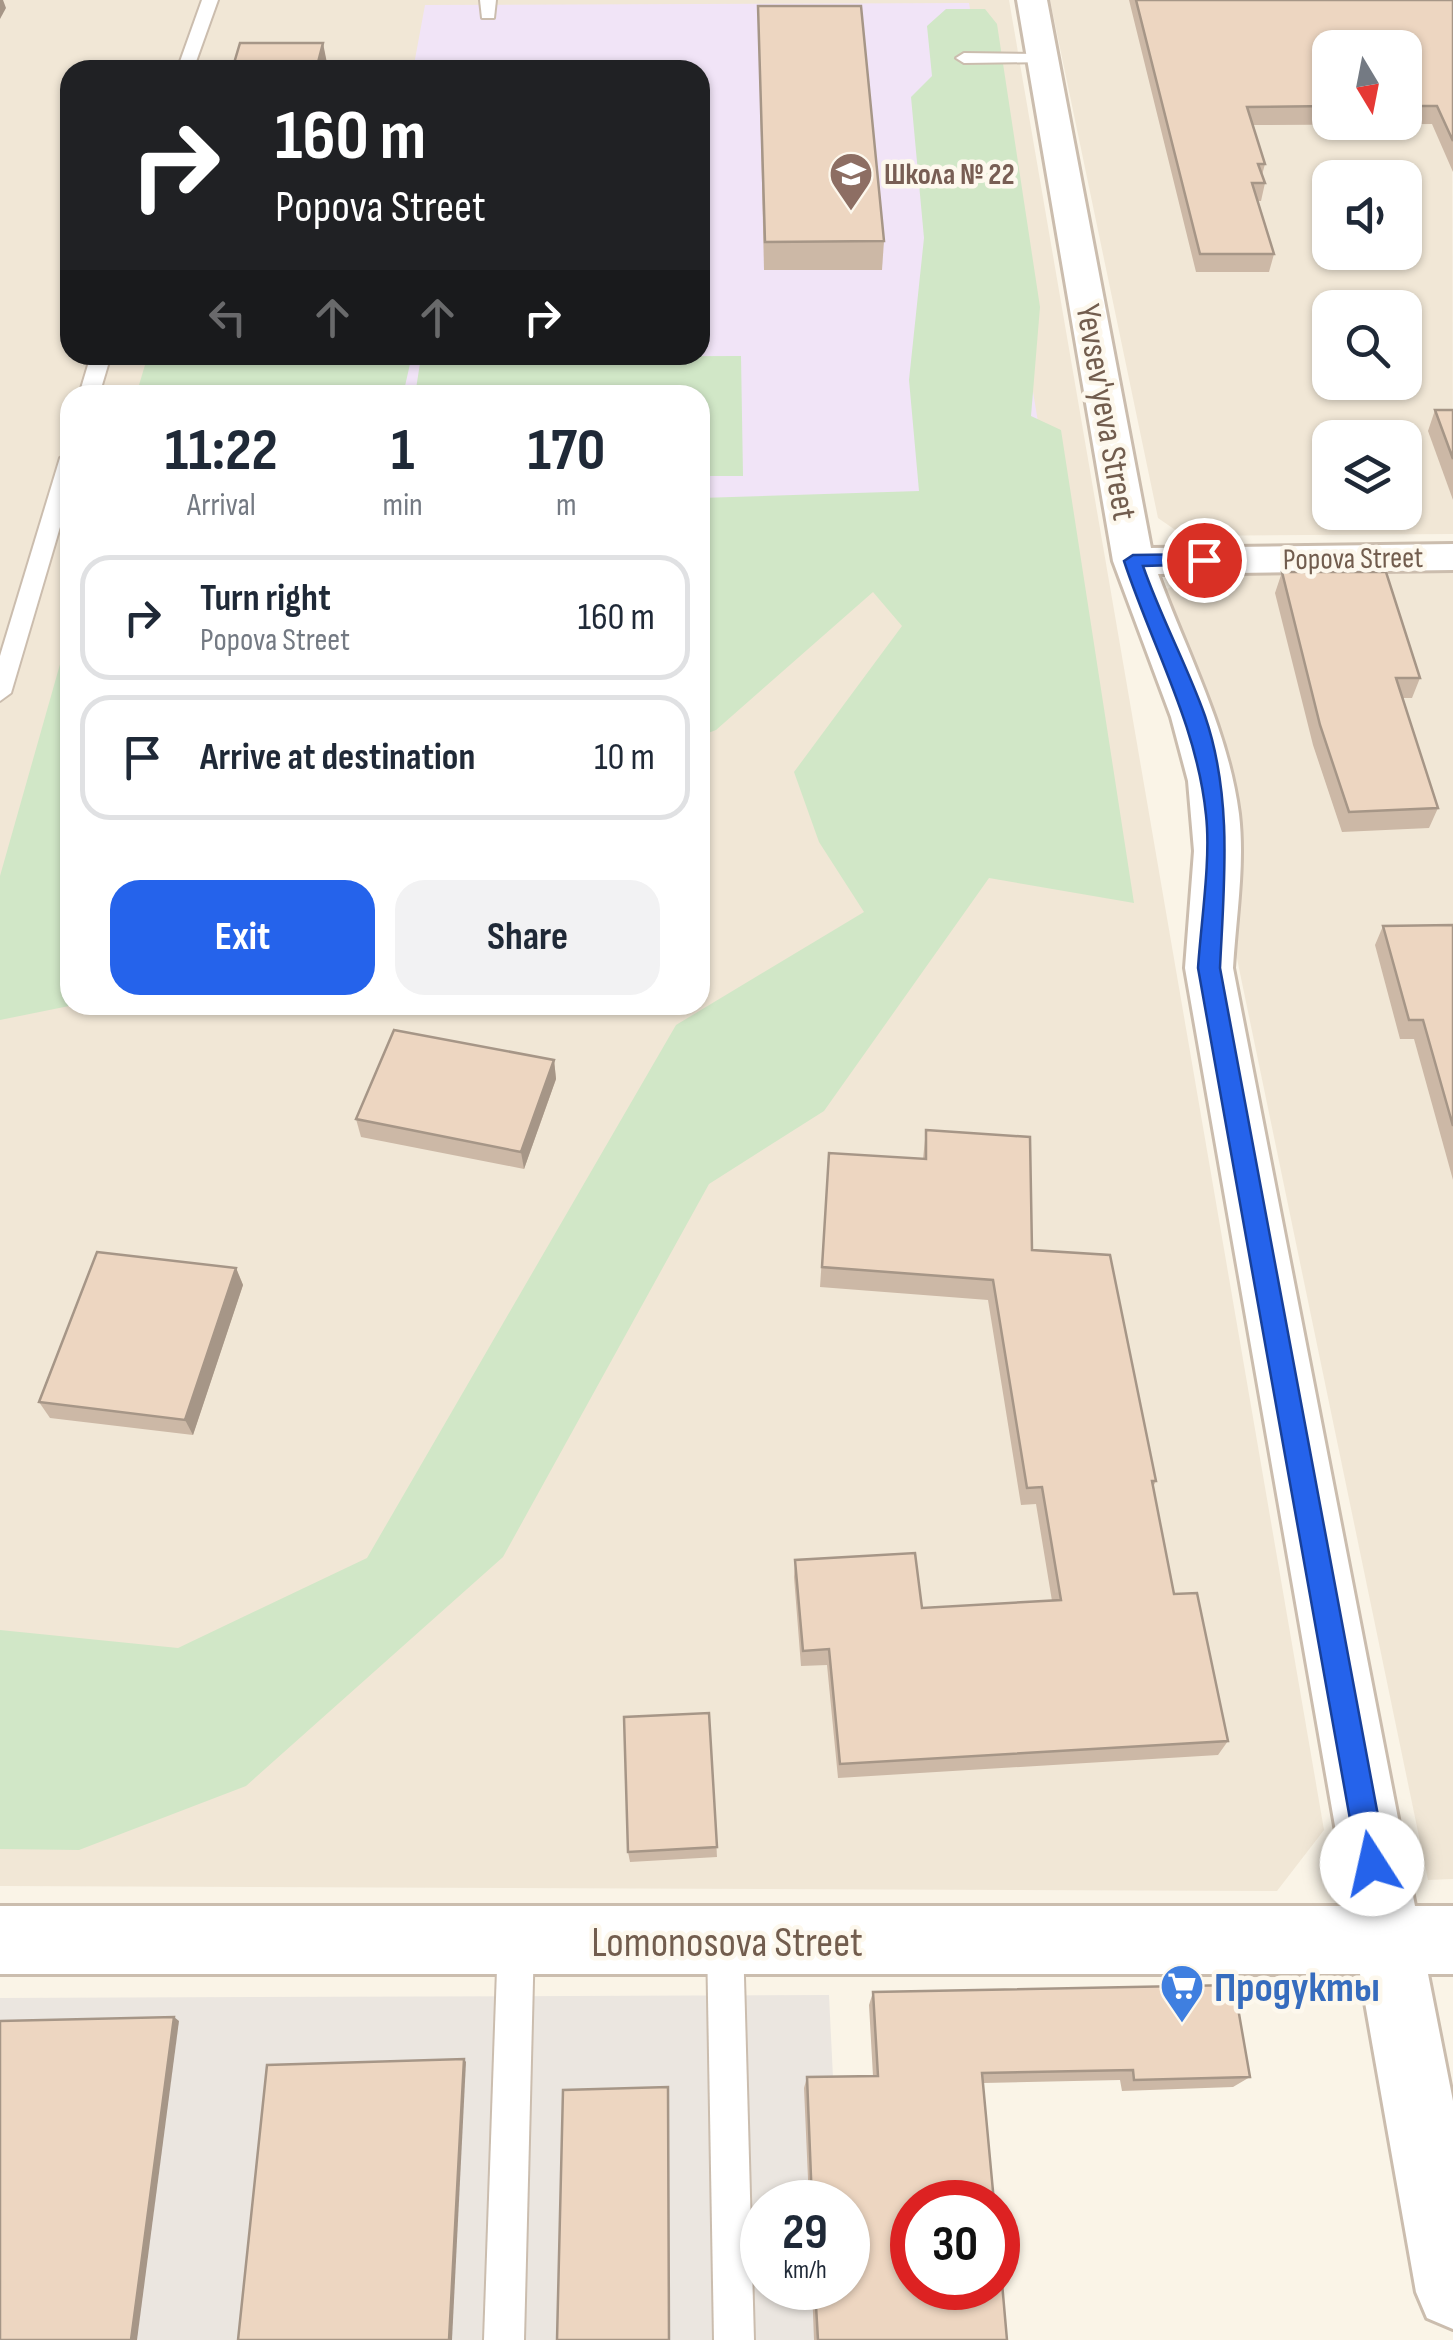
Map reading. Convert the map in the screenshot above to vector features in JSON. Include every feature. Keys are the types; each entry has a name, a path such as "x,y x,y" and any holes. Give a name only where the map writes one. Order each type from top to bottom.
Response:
{"street":[{"name":"Yevsev'yeva Street","path":"1032,0 1133,561 1152,620 1196,717 1217,817 1209,968 1453,2292"},
{"name":"Popova Street","path":"1133,561 1453,557"},
{"name":"Lomonosova Street","path":"0,1940 1453,1940"}],"lane":[{"path":"189,60 210,0"},
{"path":"964,58 1042,59"},
{"path":"0,693 60,492"},
{"path":"504,2340 516,1941"},
{"path":"725,1941 734,2340"}],"shaded area":[{"path":"0,0 1009,0 1324,1830 1277,1891 0,1886"},
{"path":"1050,0 1452,0 1453,534 1184,536 1158,518"},
{"name":"Школа № 22","path":"969,3 1051,501 710,502 710,385 145,385 151,365 710,365 710,60 415,60 425,5"},
{"path":"1453,570 1453,1879 1428,1880 1161,592 1198,573"},
{"path":"829,1995 838,2180 740,2180 740,2310 845,2310 846,2340 0,2340 0,1998"}],"green space":[{"path":"946,9 985,9 997,24 1040,307 1031,416 1061,430 1134,903 989,878 824,1111 709,1184 503,1557 246,1786 79,1850 0,1849 0,1630 178,1648 367,1558 676,1025 693,1015 710,1015 710,1005 864,912 819,842 794,772 902,626 873,592 710,732 710,498 919,491 909,380 924,238 911,97 932,76 927,26"},
{"path":"710,356 741,356 743,476 710,476 710,385 417,385 420,365 710,365"},
{"path":"145,365 410,365 405,385 139,385"},
{"path":"60,664 60,1008 0,1020 0,876"}],"building":[{"path":"1136,0 1453,0 1453,141 1437,106 1422,106 1422,30 1312,30 1312,106 1247,107 1265,164 1258,164 1265,183 1252,183 1274,254 1200,254"},
{"path":"758,6 861,6 884,241 765,242"},
{"path":"240,43 323,43 319,60 235,60"},
{"path":"1435,410 1453,410 1453,459"},
{"path":"1282,572 1386,572 1420,678 1396,678 1438,808 1349,812 1320,725"},
{"path":"1453,925 1453,1126 1423,1020 1409,1020 1383,926"},
{"path":"394,1030 554,1060 521,1152 356,1119"},
{"path":"926,1130 1030,1137 1032,1250 1110,1255 1156,1481 1152,1481 1174,1594 1197,1593 1228,1741 840,1764 829,1649 803,1651 795,1560 915,1553 922,1608 1061,1600 1042,1487 1027,1488 993,1280 822,1267 829,1153 926,1159"},
{"path":"97,1252 236,1268 185,1420 39,1402"},
{"path":"709,1713 717,1847 628,1852 624,1717"},
{"path":"1234,1985 1250,2077 1134,2080 1133,2070 982,2073 992,2180 890,2180 890,2310 1004,2310 1007,2340 818,2340 816,2310 870,2310 870,2180 811,2180 807,2077 878,2076 873,1992"},
{"path":"174,2017 131,2340 0,2340 0,2021"},
{"path":"464,2059 449,2340 238,2340 267,2065"},
{"path":"668,2087 669,2340 557,2340 563,2090"}],"place":[{"name":"Школа № 22","path":"851,212"},
{"name":"Продукты","path":"1182,2024"}],"route":[{"path":"1204,560 1133,561 1152,620 1196,717 1217,817 1209,968 1372,1864"}]}
